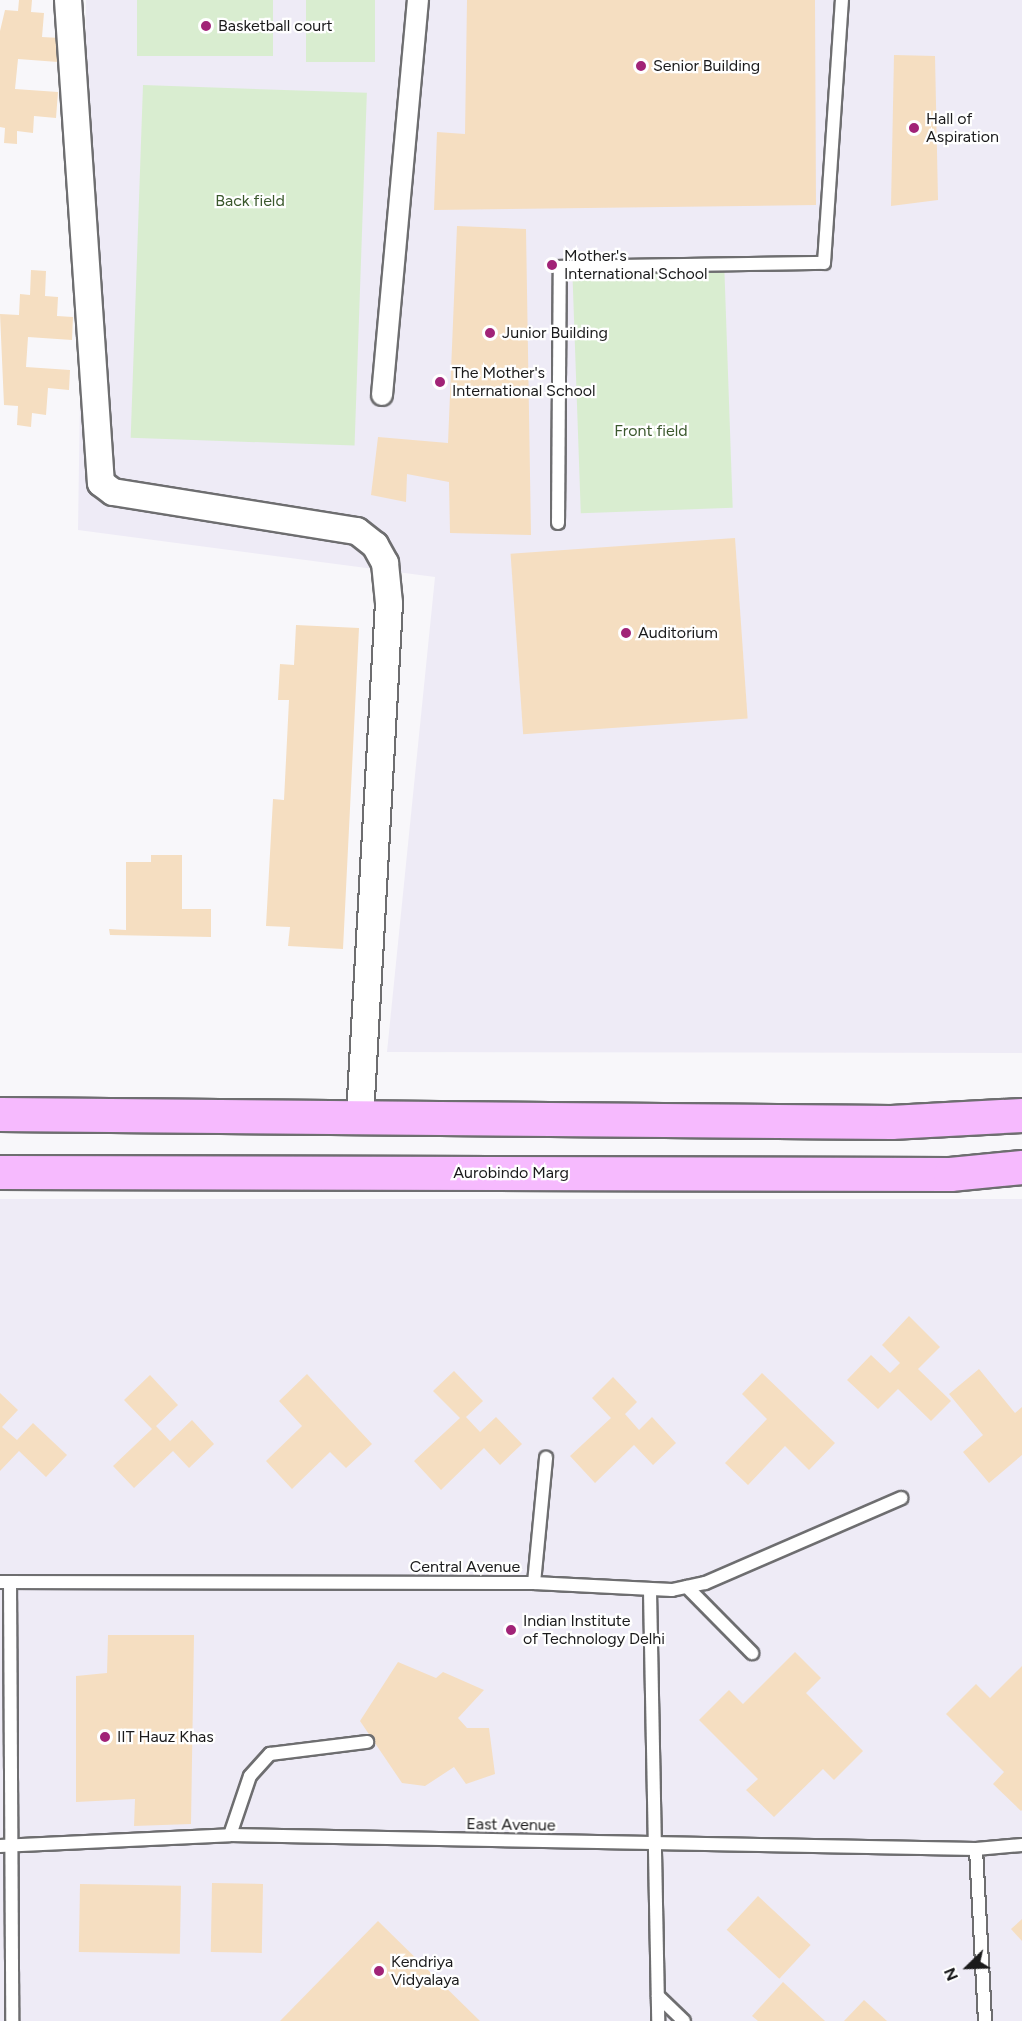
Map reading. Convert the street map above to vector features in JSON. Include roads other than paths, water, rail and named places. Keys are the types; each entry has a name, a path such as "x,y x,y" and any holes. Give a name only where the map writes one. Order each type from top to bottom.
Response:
{"highway":[{"path":"0,1114 891,1122 1022,1115"},
{"name":"Aurobindo Marg","path":"0,1172 950,1173 1022,1167"}],"street":[{"path":"68,0 101,483 113,492 357,531 375,545 386,563 389,603 360,1117"},
{"path":"382,395 418,0"}],"lane":[{"path":"558,523 560,267 824,263 842,0"},
{"path":"534,1583 546,1458"},
{"name":"Central Avenue","path":"12,2021 5,1846 5,1582 534,1583 650,1591 687,1587 902,1498"},
{"path":"687,1587 752,1653"},
{"path":"650,1591 658,2021"},
{"path":"230,1835 250,1776 270,1754 367,1742"},
{"name":"East Avenue","path":"5,1846 230,1835 653,1845 976,1849 1022,1845"},
{"path":"976,1849 985,2021"},
{"path":"658,1996 684,2021"}],"place":[{"name":"Basketball court","path":"206,26"},
{"name":"Senior Building","path":"641,66"},
{"name":"Hall of Aspiration","path":"914,128"},
{"name":"Mother's International School","path":"552,265"},
{"name":"Junior Building","path":"490,333"},
{"name":"The Mother's International School","path":"440,382"},
{"name":"Auditorium","path":"626,633"},
{"name":"Indian Institute of Technology Delhi","path":"511,1630"},
{"name":"IIT Hauz Khas","path":"105,1737"},
{"name":"Kendriya Vidyalaya","path":"379,1971"}],"park label":[{"name":"Back field","path":"250,201"},
{"name":"Front field","path":"651,431"}]}
